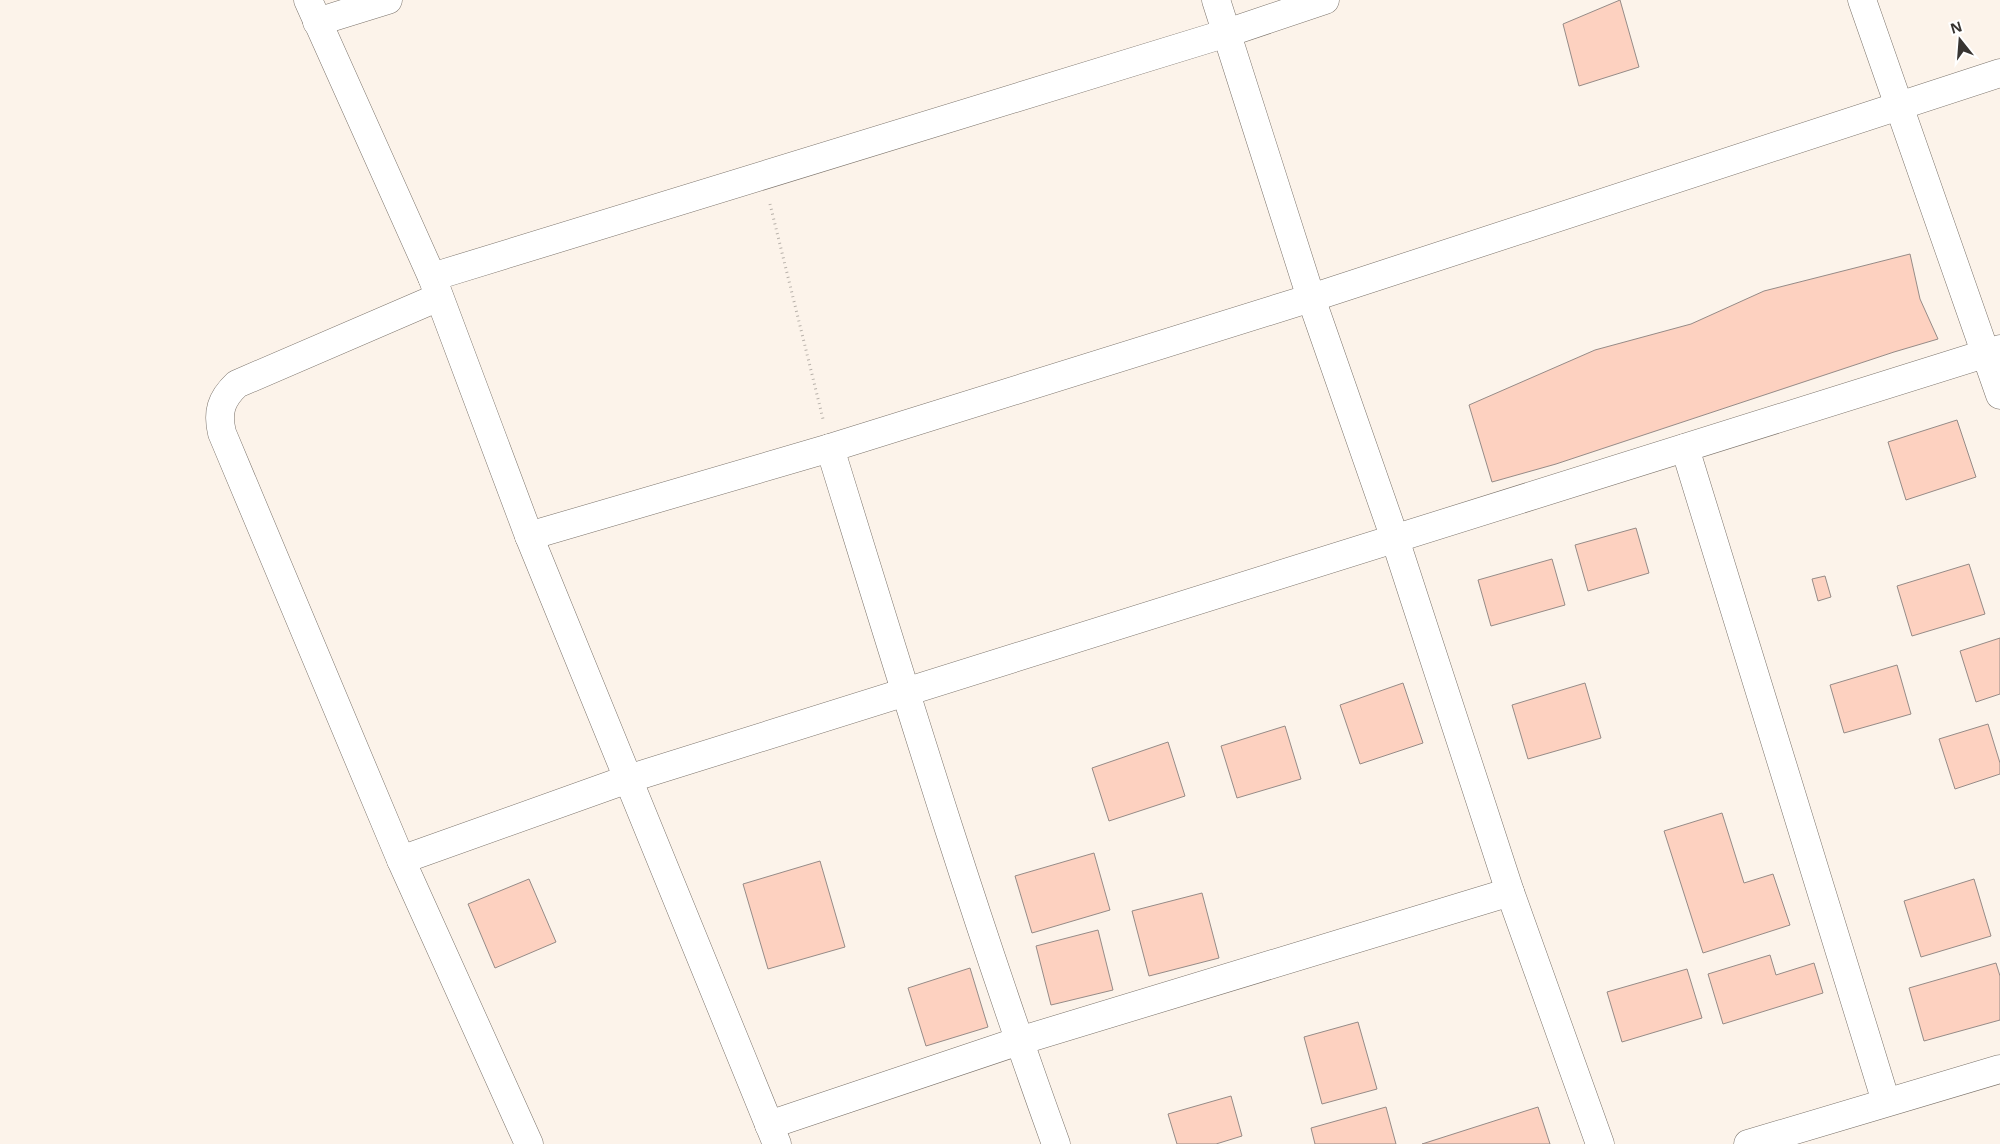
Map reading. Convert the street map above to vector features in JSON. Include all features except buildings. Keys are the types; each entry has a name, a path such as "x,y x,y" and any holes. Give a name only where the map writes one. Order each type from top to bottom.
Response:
{"street":[{"path":"388,0 312,11 436,287 529,536 773,1135 1019,1041 1510,892"},
{"path":"1216,0 1311,298 1395,539 1510,892 1600,1144"},
{"path":"529,1144 401,860 222,433 219,412 228,392 237,384 436,287 763,174 1227,33 1325,0"},
{"path":"1862,0 1898,106 1993,351 2000,395"},
{"path":"529,536 830,448 1311,298 2000,73"},
{"path":"401,860 628,779 1993,351"},
{"path":"830,448 906,692 1019,1041 1056,1144"},
{"path":"1685,448 1886,1102"},
{"path":"1748,1144 2000,1069"}],"path":[{"path":"763,174 830,448"}]}
